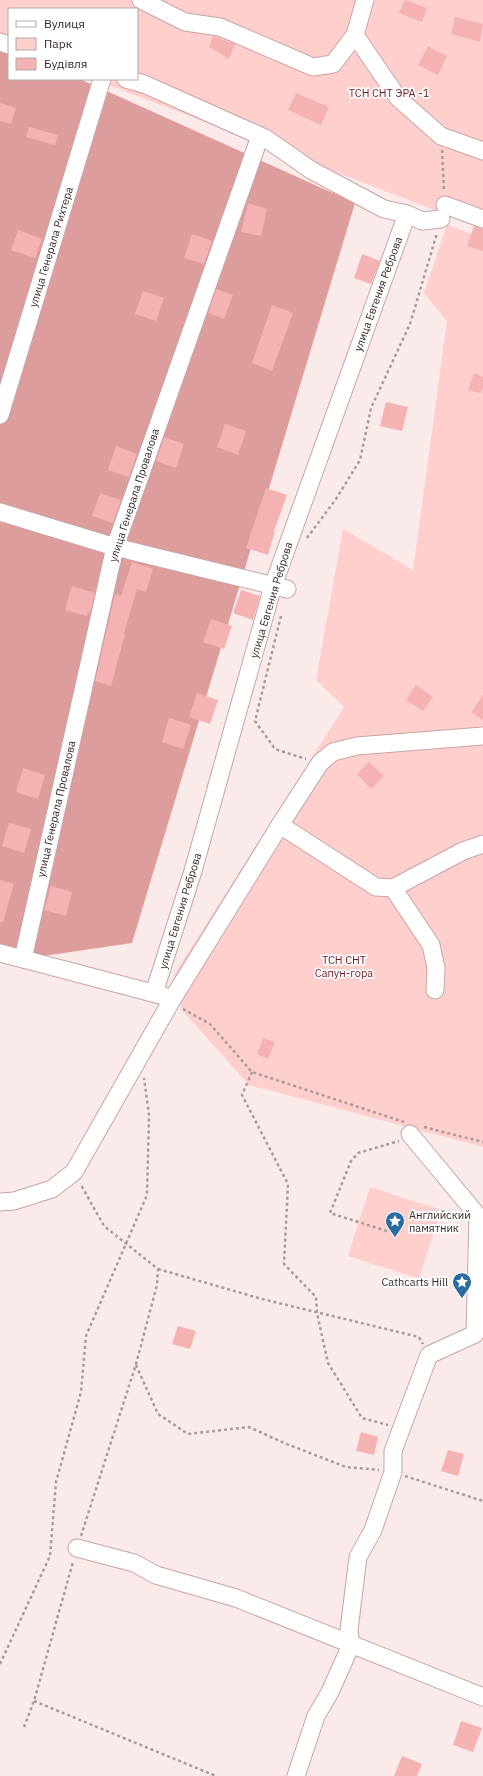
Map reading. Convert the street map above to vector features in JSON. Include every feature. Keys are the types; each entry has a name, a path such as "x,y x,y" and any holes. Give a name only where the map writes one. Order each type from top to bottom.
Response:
{"street":[{"path":"141,0 186,22 220,27 313,67 333,64 355,34 365,0"},
{"path":"355,34 398,98 441,136 483,151"},
{"name":"улица Генерала Рихтера","path":"0,415 102,80"},
{"path":"130,80 144,84 260,136 311,170 384,209 407,214 422,221 443,212 483,219"},
{"name":"улица Генерала Провалова","path":"23,959 115,547 260,136"},
{"name":"улица Евгения Реброва","path":"154,992 193,871 280,587 407,214"},
{"path":"0,512 115,547 280,587"},
{"path":"0,1202 14,1201 52,1189 74,1172 173,998 320,763 333,752 357,746 483,736"},
{"path":"280,825 376,887 393,888 463,851 483,844"},
{"path":"393,888 431,946 436,968 435,990"},
{"path":"0,953 173,998"},
{"path":"296,1776 316,1716 330,1692 351,1645 349,1630 358,1557 373,1530 393,1472 393,1451 400,1428 429,1355 475,1334 478,1216 412,1130"},
{"path":"77,1548 134,1563 156,1575 236,1598 483,1697"}],"path":[{"path":"306,539 336,499 360,460 371,408 410,324 443,212 441,136"},
{"path":"280,587 255,721 275,749 320,763"},
{"path":"173,998 182,1008 210,1024 252,1072 412,1130 483,1142"},
{"path":"252,1072 242,1096 288,1184 284,1264 316,1297 317,1313 328,1363 362,1418 400,1428"},
{"path":"0,1664 50,1556 56,1482 81,1392 86,1336 147,1195 149,1115 144,1077"},
{"path":"387,1231 330,1213 351,1161 358,1152 407,1139 412,1130"},
{"path":"74,1172 104,1226 158,1269 262,1299 419,1337 429,1355"},
{"path":"24,1727 34,1701 77,1548 136,1364 157,1285 158,1269"},
{"path":"136,1364 158,1414 188,1434 249,1427 284,1443 346,1467 393,1472 483,1501"},
{"path":"34,1701 216,1776"}],"green space":[{"name":"ТСН СНТ ЭРА -1","path":"0,0 483,0 483,226 432,209 96,80 138,80 138,8 8,8 8,47 0,43"},
{"name":"ТСН СНТ Сапун-гора","path":"447,225 483,238 483,1147 249,1085 182,1010 174,975 344,707 316,680 343,529 413,570 447,321 424,293"},
{"path":"370,1187 441,1210 419,1279 348,1256"}],"shaded area":[{"path":"0,40 8,44 8,80 82,80 355,203 132,943 23,959 0,956"}],"building":[{"path":"405,0 427,8 422,22 399,13"},
{"path":"455,17 483,24 480,42 451,34"},
{"path":"213,36 235,44 229,59 209,47"},
{"path":"428,46 447,56 438,75 418,65"},
{"path":"296,93 329,107 321,125 288,110"},
{"path":"0,103 16,108 11,124 0,121"},
{"path":"29,127 58,135 55,145 26,137"},
{"path":"248,203 267,209 261,236 241,232"},
{"path":"474,226 483,229 483,251 467,246"},
{"path":"18,230 42,239 35,258 11,250"},
{"path":"192,234 212,241 204,264 184,258"},
{"path":"362,254 380,261 371,284 354,278"},
{"path":"216,289 233,295 224,319 208,313"},
{"path":"143,291 164,298 156,321 135,314"},
{"path":"272,305 293,313 272,371 252,363"},
{"path":"474,373 483,377 483,388 481,393 468,390"},
{"path":"386,402 408,407 402,431 380,426"},
{"path":"225,424 246,431 238,455 217,447"},
{"path":"164,437 184,444 176,468 156,461"},
{"path":"116,446 137,454 129,477 108,470"},
{"path":"266,488 287,495 274,531 268,555 246,548"},
{"path":"100,493 121,500 113,523 92,516"},
{"path":"132,562 153,569 146,592 137,589 111,686 95,681 115,594 121,596"},
{"path":"72,586 95,593 90,613 88,612 87,616 65,610"},
{"path":"241,590 260,596 253,620 233,613"},
{"path":"211,619 232,626 224,649 203,642"},
{"path":"416,685 433,697 423,711 406,700"},
{"path":"197,693 218,700 210,724 189,717"},
{"path":"483,695 483,720 471,712"},
{"path":"169,718 191,725 183,749 162,742"},
{"path":"369,762 384,776 371,789 357,774"},
{"path":"23,768 45,775 38,799 16,792"},
{"path":"9,823 31,829 24,853 2,846"},
{"path":"0,880 14,884 3,922 0,922"},
{"path":"51,886 72,892 66,916 44,910"},
{"path":"263,1038 275,1042 268,1059 257,1054"},
{"path":"178,1326 196,1331 190,1349 172,1344"},
{"path":"361,1432 378,1437 374,1455 356,1451"},
{"path":"448,1450 464,1454 458,1476 441,1471"},
{"path":"461,1721 482,1728 473,1752 453,1745"},
{"path":"402,1756 422,1764 417,1776 394,1776"}],"place":[{"name":"Английский памятник","path":"395,1238"},
{"name":"Cathcarts Hill","path":"462,1299"}]}
